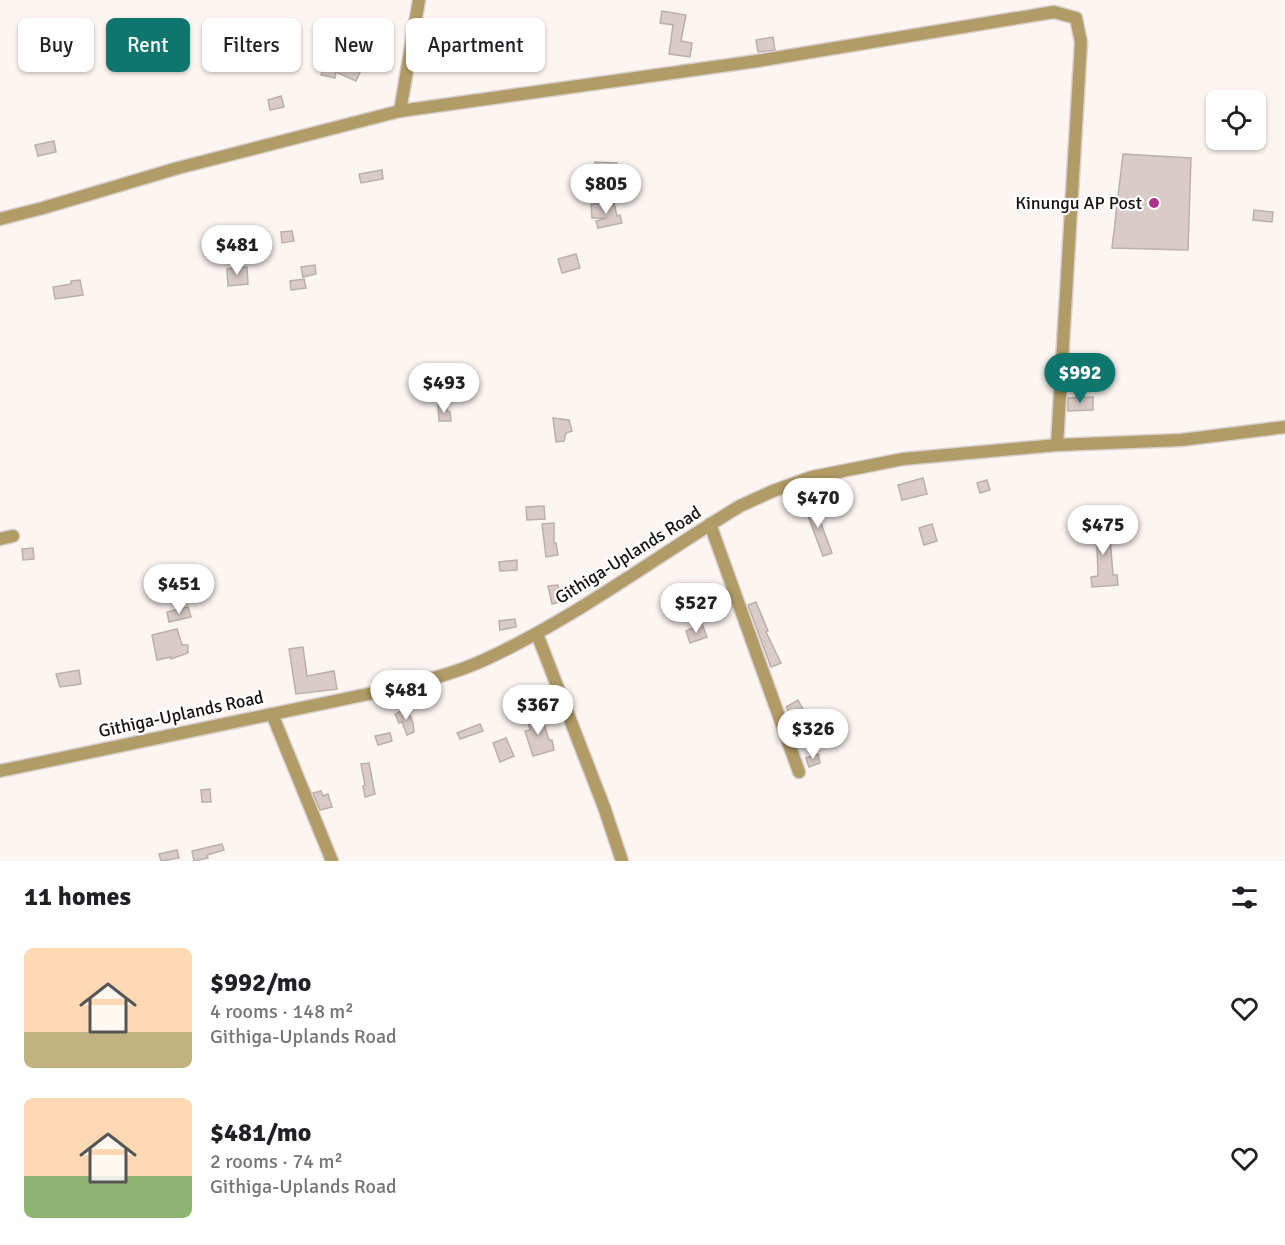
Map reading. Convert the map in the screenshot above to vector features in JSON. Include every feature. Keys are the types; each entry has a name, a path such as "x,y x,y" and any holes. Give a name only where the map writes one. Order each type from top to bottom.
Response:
{"street":[{"path":"400,111 419,0"},
{"path":"0,219 178,168 400,111 768,59 1054,12 1076,18 1081,42 1058,445"},
{"name":"Githiga-Uplands Road","path":"0,771 397,688 483,661 537,634 740,506 812,477 903,459 1058,445 1181,440 1285,427"},
{"path":"710,524 799,772"},
{"path":"0,539 13,536"},
{"path":"537,634 604,807 622,861"},
{"path":"272,714 332,861"}],"building":[{"path":"662,11 686,15 681,41 692,43 690,57 669,54 673,25 660,23"},
{"path":"773,37 775,50 758,52 756,40"},
{"path":"322,72 336,72 335,78 321,75"},
{"path":"336,72 360,72 356,81"},
{"path":"281,96 284,107 270,110 268,100"},
{"path":"54,141 56,152 38,156 35,145"},
{"name":"Kinungu AP Post","path":"1123,154 1191,158 1188,250 1112,248"},
{"path":"595,162 617,163 616,173 609,173 611,182 595,188"},
{"path":"382,170 383,179 361,183 359,174"},
{"path":"614,203 617,216 620,215 622,223 598,228 596,221 607,218 592,218 591,204"},
{"path":"1254,210 1273,212 1272,222 1253,220"},
{"path":"292,231 294,241 282,243 281,232"},
{"path":"576,254 580,268 562,273 558,259"},
{"path":"315,265 316,274 303,277 301,267"},
{"path":"247,267 248,284 228,286 227,269"},
{"path":"304,279 306,288 291,290 290,281"},
{"path":"80,280 83,295 55,299 53,287"},
{"path":"1093,397 1093,410 1068,411 1068,398"},
{"path":"438,405 447,405 451,421 439,421"},
{"path":"553,418 569,420 572,431 566,433 564,441 556,442"},
{"path":"923,478 927,494 902,500 898,485"},
{"path":"987,480 990,490 980,493 977,483"},
{"path":"813,502 832,553 823,556 804,505"},
{"path":"544,506 545,519 527,520 526,507"},
{"path":"554,523 554,543 556,543 558,555 546,557 542,524"},
{"path":"932,524 937,541 924,545 919,528"},
{"path":"1109,525 1113,575 1117,575 1118,585 1092,587 1091,577 1098,576 1097,543 1088,543 1087,526"},
{"path":"33,548 34,559 23,560 22,549"},
{"path":"517,560 517,570 500,571 499,562"},
{"path":"558,585 561,602 552,604 548,586"},
{"path":"756,602 768,631 766,632 781,663 771,667 748,605"},
{"path":"188,607 191,617 169,622 167,612"},
{"path":"515,619 516,627 500,630 499,621"},
{"path":"702,624 707,637 690,643 686,631"},
{"path":"177,629 182,645 188,645 188,653 171,659 171,657 157,660 152,635"},
{"path":"303,647 307,676 334,671 337,689 296,694 289,649"},
{"path":"79,670 81,684 60,687 56,674"},
{"path":"798,700 806,715 794,721 786,707"},
{"path":"407,708 414,732 407,735 402,722 399,723 395,714"},
{"path":"541,714 554,750 533,756 525,731 530,730 527,717"},
{"path":"480,724 483,731 460,739 457,733"},
{"path":"390,733 392,741 378,745 375,736"},
{"path":"506,738 514,756 500,762 493,743"},
{"path":"818,754 820,763 809,767 806,758"},
{"path":"369,763 375,794 365,797 361,764"},
{"path":"210,789 211,802 202,802 201,790"},
{"path":"321,791 323,796 328,794 332,807 320,810 313,793"},
{"path":"222,844 224,850 207,855 208,858 194,861 192,851"},
{"path":"177,850 179,858 161,861 159,854"}],"place":[{"name":"Kinungu AP Post","path":"1154,203"}]}
